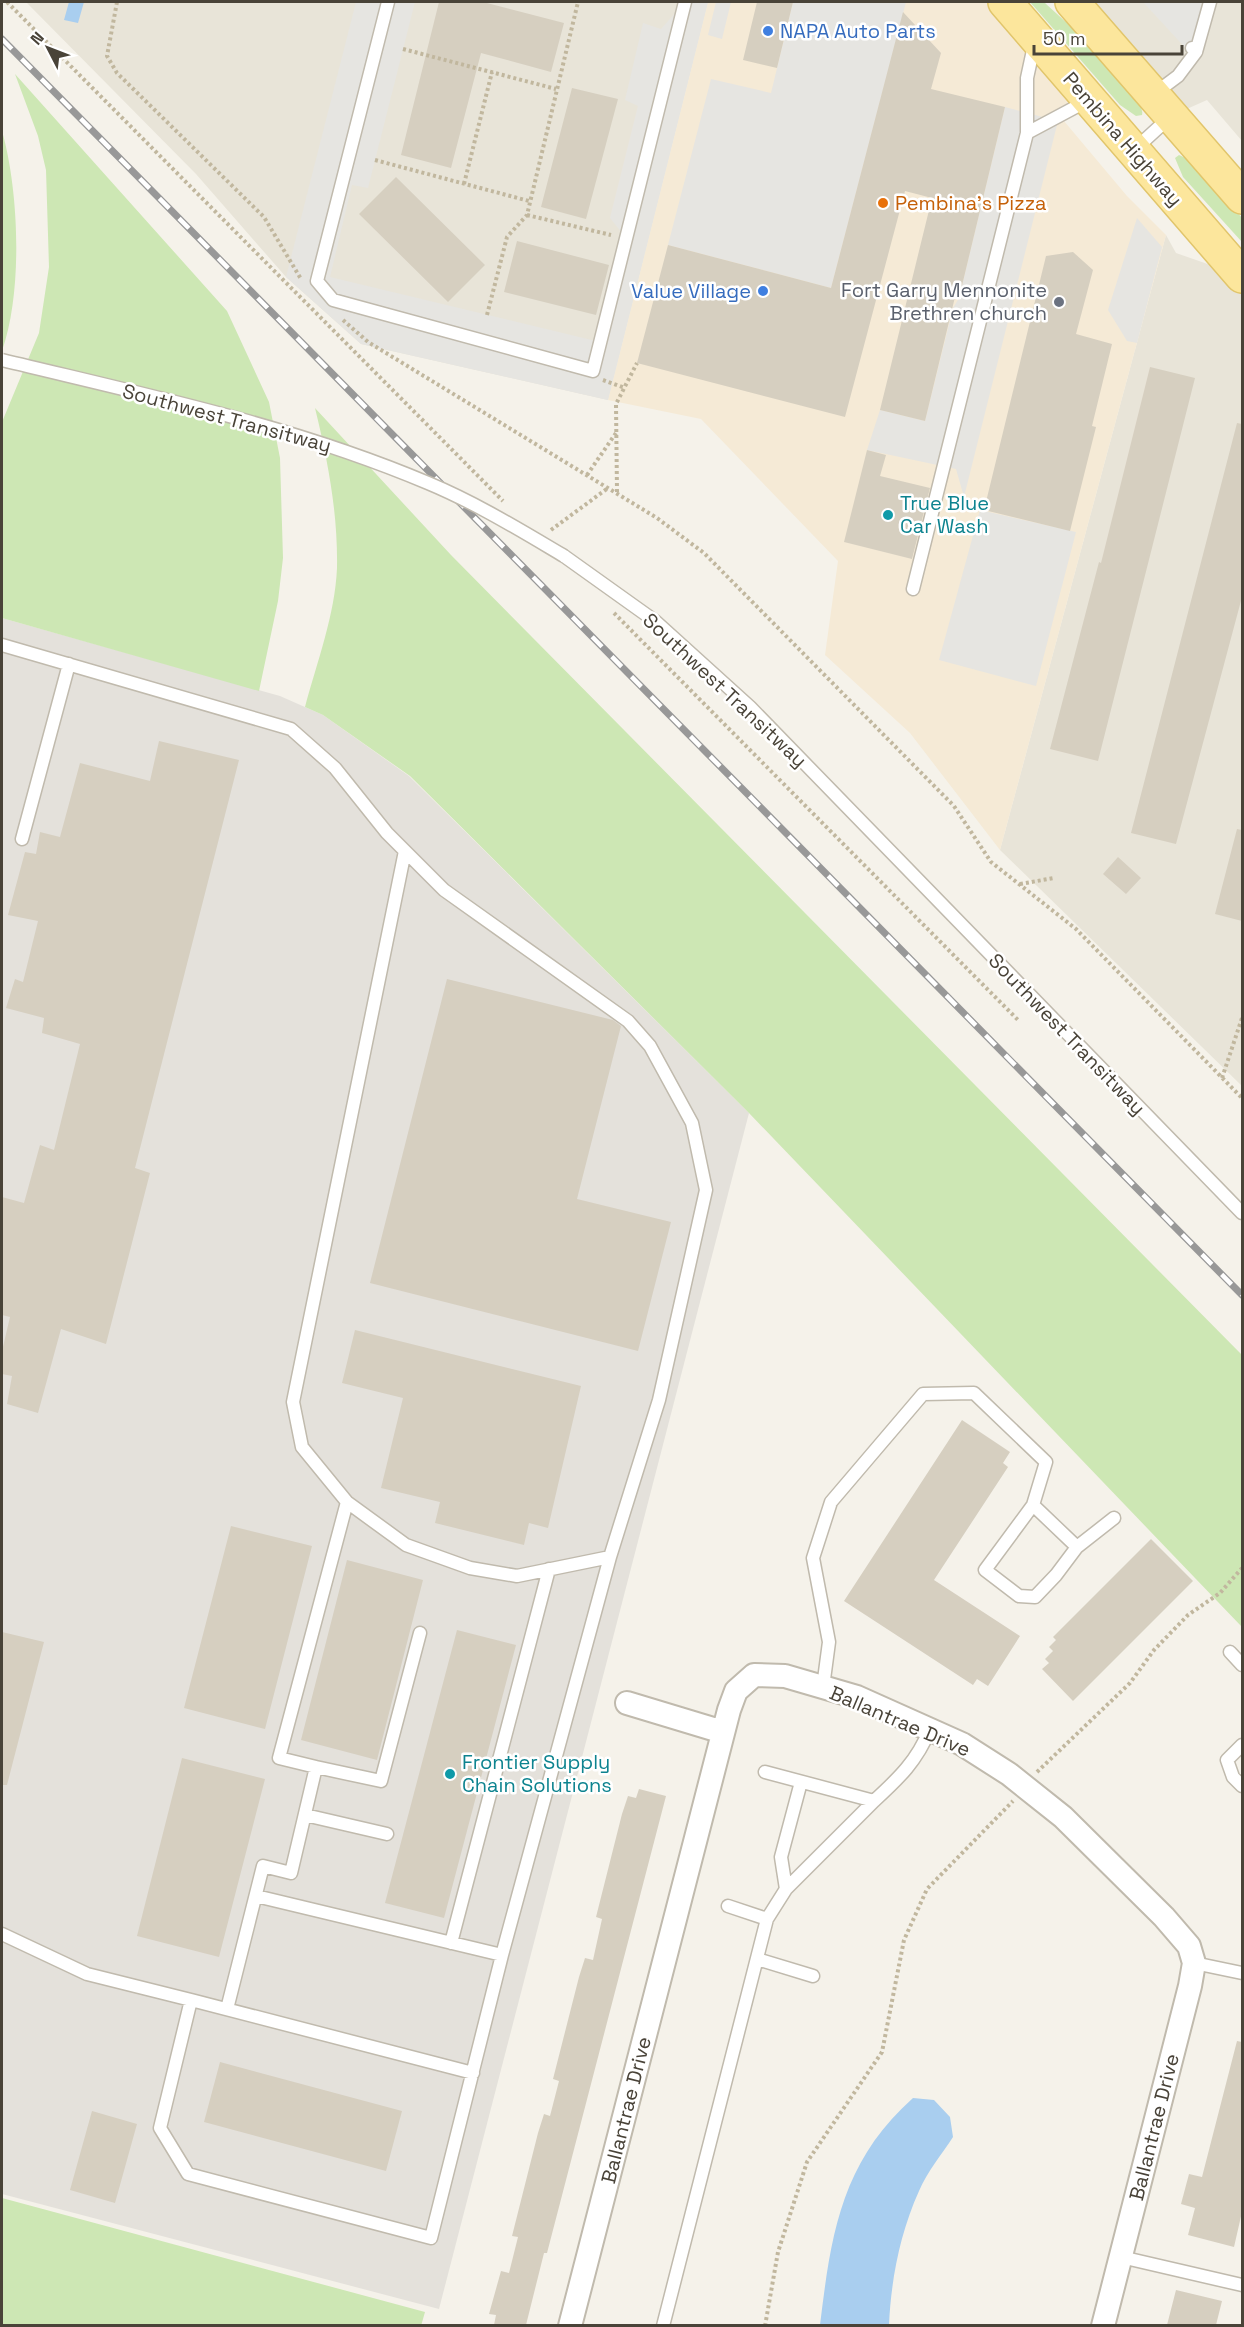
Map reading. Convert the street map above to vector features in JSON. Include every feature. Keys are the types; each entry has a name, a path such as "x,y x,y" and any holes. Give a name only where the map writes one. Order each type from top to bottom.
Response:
{"main road":[{"name":"Pembina Highway","path":"1005,2 1242,276"},
{"path":"1072,2 1242,197"}],"street":[{"name":"Ballantrae Drive","path":"570,2325 723,1732 736,1691 754,1675 785,1676 857,1697 962,1744 1024,1786 1063,1817 1164,1917 1189,1946 1194,1963 1103,2325"},
{"path":"627,1703 723,1732"}],"lane":[{"path":"388,2 317,281 333,300 592,371 686,2"},
{"path":"1133,150 1194,50 1210,2"},
{"path":"913,589 1027,133 1027,78 1036,37"},
{"path":"1027,133 1090,100"},
{"name":"Southwest Transitway","path":"2,360 255,422 343,450 430,483 494,514 564,556 655,621 750,707 1242,1214"},
{"path":"2,645 291,729 335,768 405,851 444,890 628,1020 650,1046 692,1123 706,1190 659,1401 610,1557 502,1955 431,2238 188,2174 160,2128 191,2000"},
{"path":"22,839 69,664"},
{"path":"405,851 293,1402 302,1448 347,1502 406,1545 470,1568 517,1575 610,1557"},
{"path":"823,1687 829,1642 813,1558 831,1502 923,1394 974,1393 1046,1462 1033,1505 985,1570 1019,1596 1035,1597 1056,1575 1077,1547 1114,1518"},
{"path":"347,1502 279,1758 381,1781 420,1634"},
{"path":"1033,1505 1077,1547"},
{"path":"451,1943 549,1569"},
{"path":"1230,1652 1242,1665"},
{"path":"663,2325 767,1919 786,1889 901,1777 921,1751 930,1728"},
{"path":"1242,1745 1227,1760 1233,1777 1242,1786"},
{"path":"227,2009 263,1866 291,1873 316,1767"},
{"path":"765,1772 874,1801"},
{"path":"786,1889 781,1857 801,1782"},
{"path":"305,1815 387,1834"},
{"path":"256,1896 502,1955"},
{"path":"728,1906 767,1919"},
{"path":"2,1934 87,1974 472,2073"},
{"path":"757,1959 813,1976"},
{"path":"1194,1963 1242,1973"},
{"path":"1120,2257 1242,2285"}],"path":[{"path":"117,2 107,56 117,73 264,217 293,268 306,285"},
{"path":"487,315 507,237 527,215 578,2"},
{"path":"403,49 556,88"},
{"path":"464,184 492,72"},
{"path":"375,160 529,201"},
{"path":"527,215 626,238"},
{"path":"336,314 368,342 616,493 704,553 954,806 983,853 1076,929 1242,1098"},
{"path":"616,493 616,404 637,363"},
{"path":"592,371 607,384 625,388"},
{"path":"586,475 616,432"},
{"path":"548,532 608,488"},
{"path":"1020,884 1054,878"},
{"path":"1222,1078 1242,1018"},
{"path":"765,2325 778,2252 807,2162 882,2052 904,1940 927,1889 1008,1809 1024,1786 1130,1683 1154,1650 1181,1622 1220,1593 1242,1568"}],"shaded area":[{"path":"26,2 708,2 608,400 361,344 286,277 196,174"},
{"path":"356,2 415,2 368,188 352,185 330,277 600,342 626,238 610,218 638,106 625,100 643,23 661,29 685,2 708,2 608,400 361,344 286,277"},
{"path":"708,2 1001,2 1072,88 1064,121 1127,196 1166,235 1000,850 910,733 825,655 838,561 701,419 608,400"},
{"path":"716,2 731,2 722,39 708,35"},
{"path":"793,2 906,2 831,288 668,245 711,79 771,93"},
{"path":"1072,2 1242,2 1242,141 1207,100 1171,116"},
{"path":"1143,2 1204,2 1190,53"},
{"path":"1005,107 1058,121 964,497 956,469 867,450 880,410 925,421 953,308 959,298"},
{"path":"1137,218 1162,247 1137,343 1127,341 1108,310"},
{"path":"1166,235 1176,253 1242,276 1242,1086 1000,850"},
{"path":"980,510 1076,532 1036,686 939,660"},
{"path":"2,618 280,696 323,715 409,776 749,1113 439,2309 2,2194"}],"green space":[{"path":"1030,2 1044,2 1102,57 1132,90 1140,105 1142,115 1136,116 1120,105"},
{"path":"15,74 227,311 269,402 280,458 283,558 278,601 259,691 2,618 2,422 39,333 49,267 46,170 38,136"},
{"path":"2,131 8,155 15,211 16,271 9,327 2,351"},
{"path":"1179,155 1198,166 1206,174 1242,218 1242,242 1183,177 1175,158"},
{"path":"315,408 451,555 1242,1355 1242,1627 749,1113 410,776 323,715 305,707 329,621 337,568 336,528 331,488"},
{"path":"2,2198 425,2312 421,2326 2,2325"}],"water":[{"path":"69,2 84,2 78,23 64,20"},
{"path":"913,2098 934,2100 950,2117 953,2137 930,2170 912,2207 894,2274 889,2325 820,2325 835,2230 855,2174 889,2122"}],"building":[{"path":"439,2 483,2 564,23 551,72 481,53 451,168 401,155"},
{"name":"NAPA Auto Parts","path":"757,2 793,2 777,68 743,60"},
{"path":"903,12 941,53 931,89 1005,107 959,298 955,297 925,421 880,410 932,198 905,191 845,417 637,363 668,245 831,288"},
{"path":"572,88 618,99 586,219 541,207"},
{"path":"396,177 485,265 448,302 359,214"},
{"path":"517,241 609,265 596,315 504,292"},
{"path":"1073,252 1093,270 1076,334 1112,344 1092,426 1096,427 1070,531 984,510 1046,256"},
{"path":"1150,367 1195,378 1098,761 1050,749 1099,562 1101,563"},
{"path":"1237,423 1242,424 1242,597 1176,844 1131,833"},
{"name":"True Blue Car Wash","path":"867,450 886,455 880,476 930,488 912,559 844,542"},
{"path":"159,741 239,760 135,1168 150,1173 106,1344 61,1329 38,1413 7,1404 12,1376 2,1374 2,1351 10,1317 2,1315 2,1197 24,1203 40,1145 54,1150 80,1044 42,1033 44,1018 6,1008 15,979 23,982 38,921 8,915 25,852 36,854 40,832 60,837 80,763 150,781"},
{"path":"1237,829 1242,830 1242,921 1215,914"},
{"path":"1118,857 1141,878 1126,894 1103,874"},
{"path":"447,979 613,1020 621,1026 577,1199 671,1222 638,1351 370,1283"},
{"path":"355,1330 581,1386 548,1528 529,1523 524,1545 435,1523 440,1502 381,1488 403,1398 342,1383"},
{"path":"962,1420 1010,1452 1003,1463 1008,1467 934,1580 1020,1636 988,1686 977,1679 973,1685 844,1601"},
{"path":"231,1526 312,1546 265,1729 184,1708"},
{"path":"1151,1539 1193,1581 1073,1701 1042,1669 1049,1663 1045,1659 1053,1651 1049,1647 1056,1640 1053,1637"},
{"path":"347,1560 423,1580 377,1760 301,1740"},
{"name":"Frontier Supply Chain Solutions","path":"457,1630 516,1645 444,1918 385,1903"},
{"path":"2,1632 44,1642 7,1785 2,1785"},
{"path":"182,1758 265,1779 219,1957 137,1936"},
{"path":"639,1789 666,1796 547,2253 544,2253 526,2325 494,2325 496,2315 489,2314 501,2271 509,2273 518,2237 512,2236 544,2114 550,2116 559,2081 553,2079 579,1977 585,1958 593,1960 602,1919 596,1917 622,1814 628,1796 636,1798"},
{"path":"1237,2041 1242,2042 1242,2212 1234,2247 1188,2235 1195,2208 1181,2204 1189,2174 1202,2177"},
{"path":"220,2062 402,2111 386,2171 204,2122"},
{"path":"92,2111 137,2124 115,2203 70,2190"},
{"path":"1176,2290 1222,2301 1216,2325 1167,2325"}],"railway":[{"path":"2,39 1242,1295"}],"place":[{"name":"NAPA Auto Parts","path":"768,31"},
{"name":"Pembina’s Pizza","path":"883,203"},
{"name":"Value Village","path":"763,291"},
{"name":"Fort Garry Mennonite Brethren church","path":"1059,302"},
{"name":"True Blue Car Wash","path":"888,515"},
{"name":"Frontier Supply Chain Solutions","path":"450,1774"}]}
